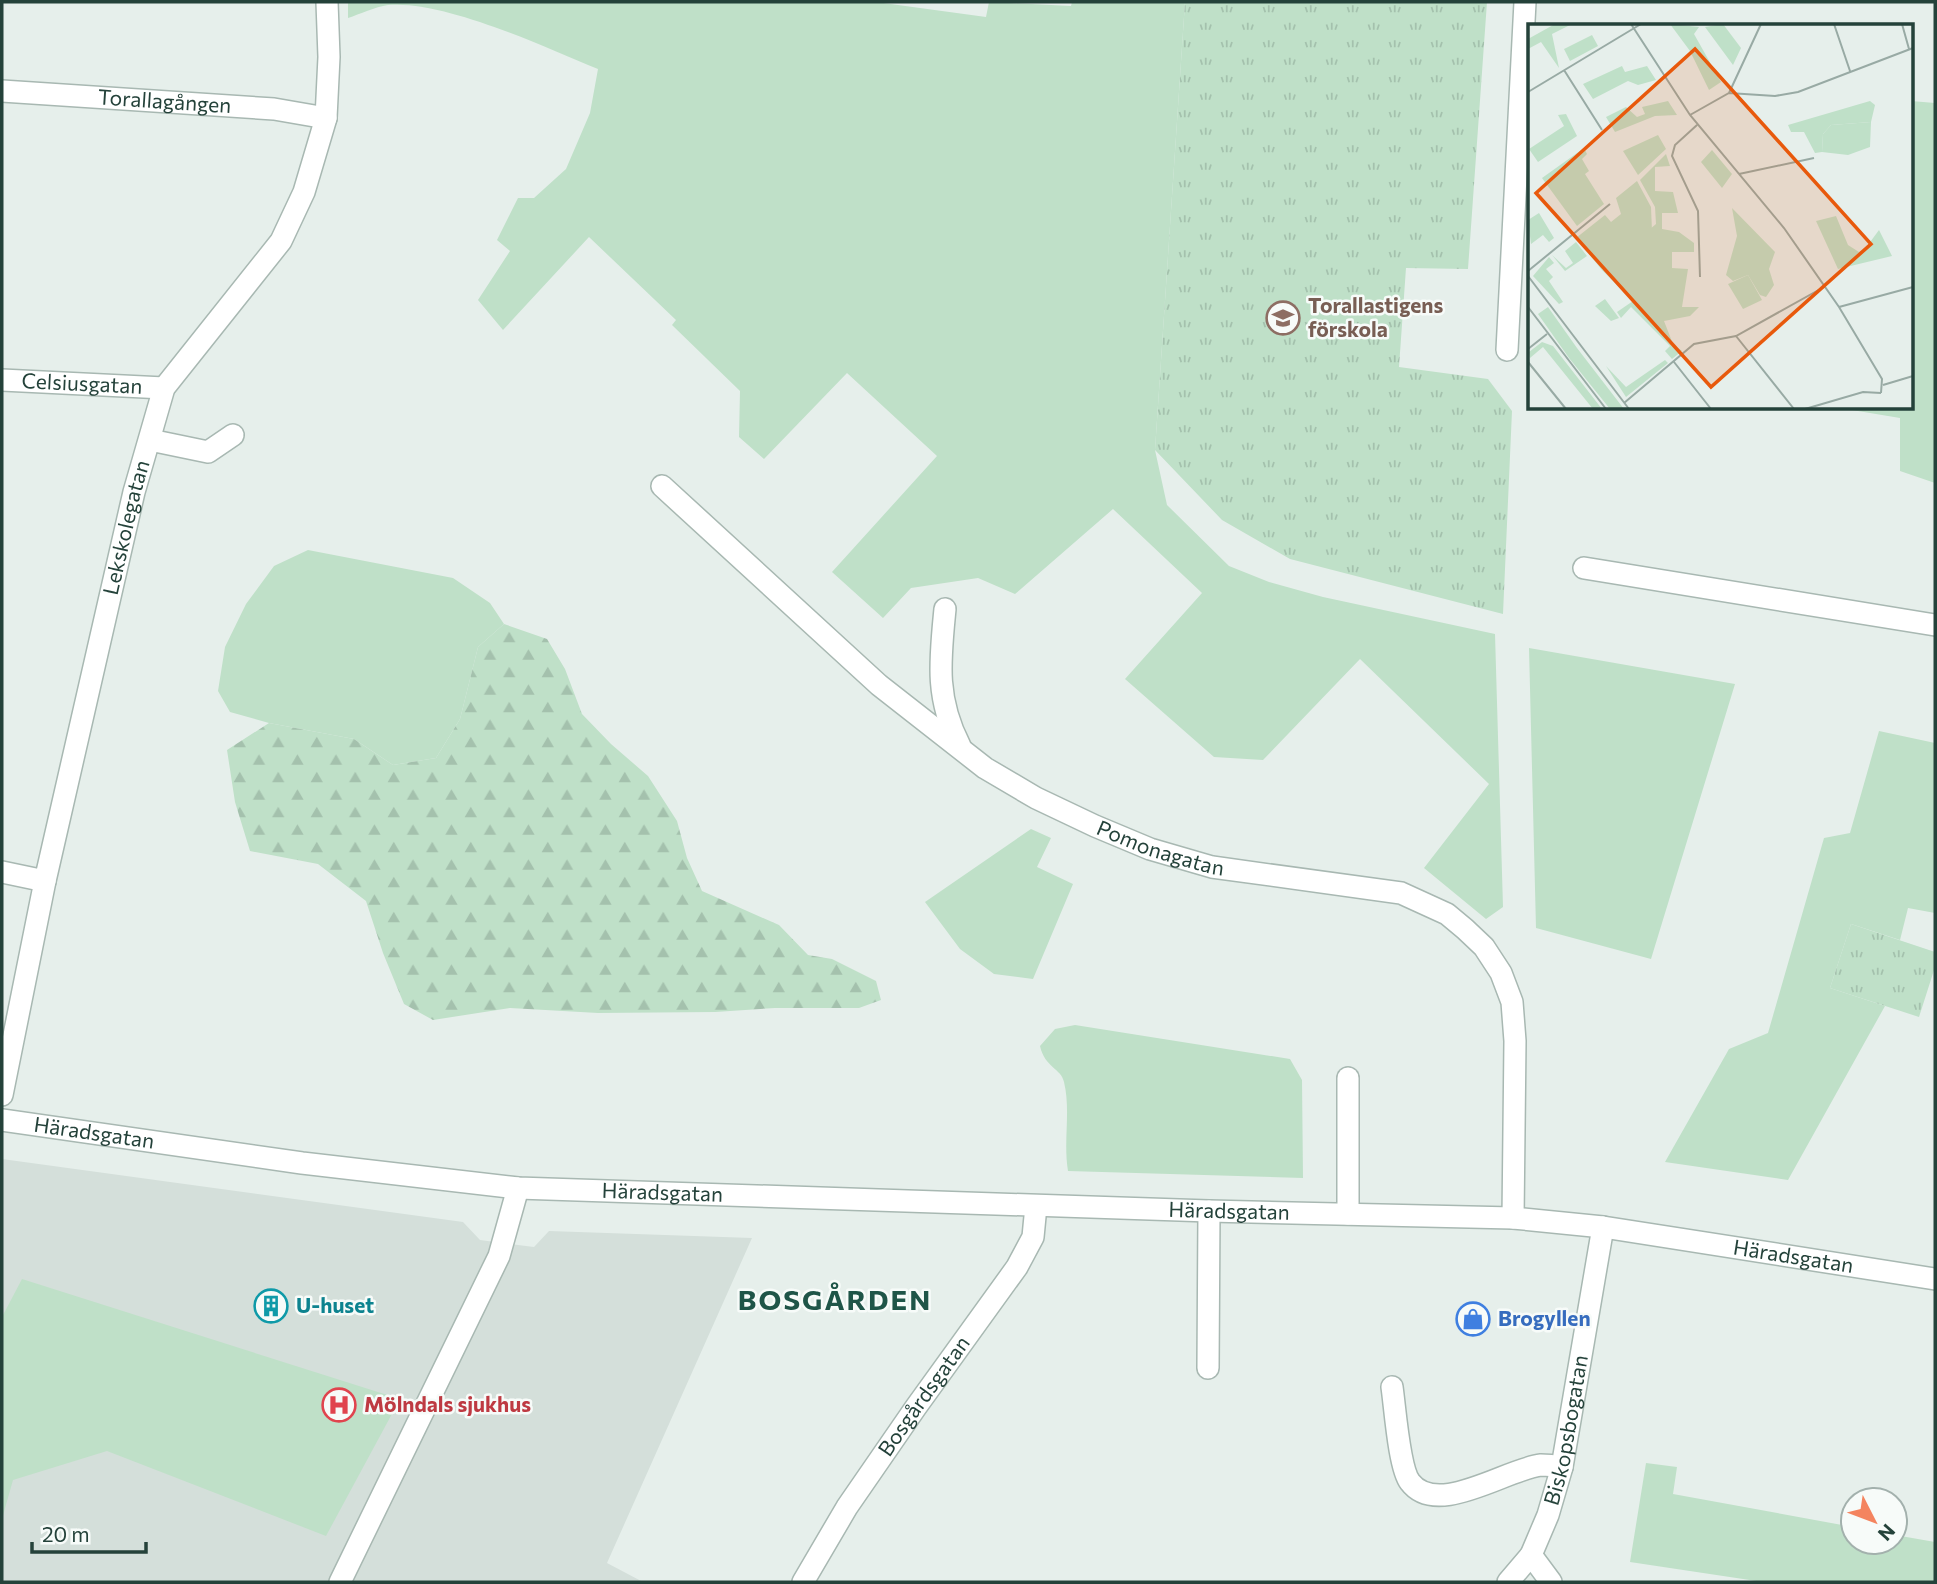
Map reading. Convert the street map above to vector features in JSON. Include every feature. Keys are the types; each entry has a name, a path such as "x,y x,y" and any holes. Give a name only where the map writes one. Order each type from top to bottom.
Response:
{"street":[{"name":"Lekskolegatan","path":"2,1095 45,881 134,492 164,388 281,241 304,192 326,118 329,57 327,2"},
{"path":"1507,351 1525,2"},
{"name":"Torallagången","path":"2,91 274,109 326,118"},
{"name":"Celsiusgatan","path":"2,380 164,388"},
{"path":"150,440 208,452 233,435"},
{"name":"Pomonagatan","path":"662,486 879,685 985,768 1036,798 1150,849 1212,867 1401,893 1447,914 1456,921 1483,947 1501,973 1512,1002 1515,1041 1513,1218"},
{"path":"1584,568 1935,625"},
{"path":"945,609 941,691 948,723 963,752"},
{"path":"2,872 45,881"},
{"path":"1348,1078 1348,1214"},
{"name":"Häradsgatan","path":"2,1120 302,1163 518,1188 1036,1206 1513,1218 1603,1227 1935,1279"},
{"path":"340,1582 499,1256 518,1188"},
{"name":"Bosgårdsgatan","path":"803,1582 847,1507 1017,1267 1032,1237 1036,1206"},
{"path":"1208,1368 1209,1211"},
{"name":"Biskopsbogatan","path":"1508,1582 1531,1555 1548,1515 1562,1467 1603,1227"},
{"path":"1392,1387 1404,1469 1409,1482 1427,1496 1445,1496 1541,1465 1562,1467"},
{"path":"1531,1555 1551,1582"}],"shaded area":[{"name":"Mölndals sjukhus","path":"2,1159 463,1222 480,1240 534,1247 549,1231 752,1238 607,1563 643,1582 2,1582"}],"green space":[{"path":"348,2 876,2 986,17 989,2 1071,6 1072,2 1185,2 1155,450 1167,505 1229,566 1269,582 1323,597 1495,634 1503,907 1486,919 1424,868 1489,784 1360,659 1263,760 1214,757 1125,679 1202,593 1113,509 1015,594 978,578 911,588 883,618 832,572 937,456 847,373 764,459 739,437 740,391 672,325 676,320 589,237 503,330 478,300 510,251 497,240 518,198 534,198 566,169 590,113 598,69 465,17 411,5 388,5 348,18"},
{"name":"Torallastigens förskola","path":"1185,2 1487,2 1468,269 1406,268 1399,367 1488,379 1512,411 1503,614 1290,559 1222,520 1155,450"},
{"path":"1912,101 1935,103 1935,483 1900,471 1900,418 1852,410 1912,410"},
{"path":"308,550 453,578 490,603 504,624 478,647 460,719 436,758 393,765 354,739 269,723 230,712 218,691 225,647 246,604 274,566"},
{"path":"504,624 547,639 565,669 582,714 648,776 677,821 687,858 702,891 779,925 808,955 832,959 876,981 881,1000 859,1008 775,1008 715,1012 598,1013 510,1008 433,1020 404,1004 366,901 318,864 250,851 235,802 227,750 269,723 354,739 393,765 436,758 460,719 478,647"},
{"path":"1529,648 1735,684 1651,959 1536,928"},
{"path":"1879,731 1935,743 1935,913 1908,908 1900,940 1851,924 1830,988 1885,1006 1788,1180 1665,1162 1729,1049 1768,1033 1824,838 1850,833"},
{"path":"1031,829 1051,838 1037,867 1073,884 1033,979 994,974 960,949 925,902"},
{"path":"1851,924 1935,952 1935,967 1919,1017 1830,988"},
{"path":"1075,1025 1290,1059 1302,1080 1303,1178 1068,1171 1064,1082 1045,1059 1040,1046 1055,1029"},
{"path":"22,1279 400,1399 326,1536 107,1451 13,1480 2,1519 2,1317"},
{"path":"1646,1463 1677,1467 1673,1494 1839,1524 1839,1556 1909,1556 1909,1537 1935,1542 1935,1582 1763,1582 1630,1562"}],"place":[{"name":"Torallastigens förskola","path":"1283,318"},
{"name":"U-huset","path":"271,1306"},
{"name":"Brogyllen","path":"1473,1319"},
{"name":"Mölndals sjukhus","path":"339,1405"}],"district":[{"name":"BOSGÅRDEN","path":"835,1300"}]}
